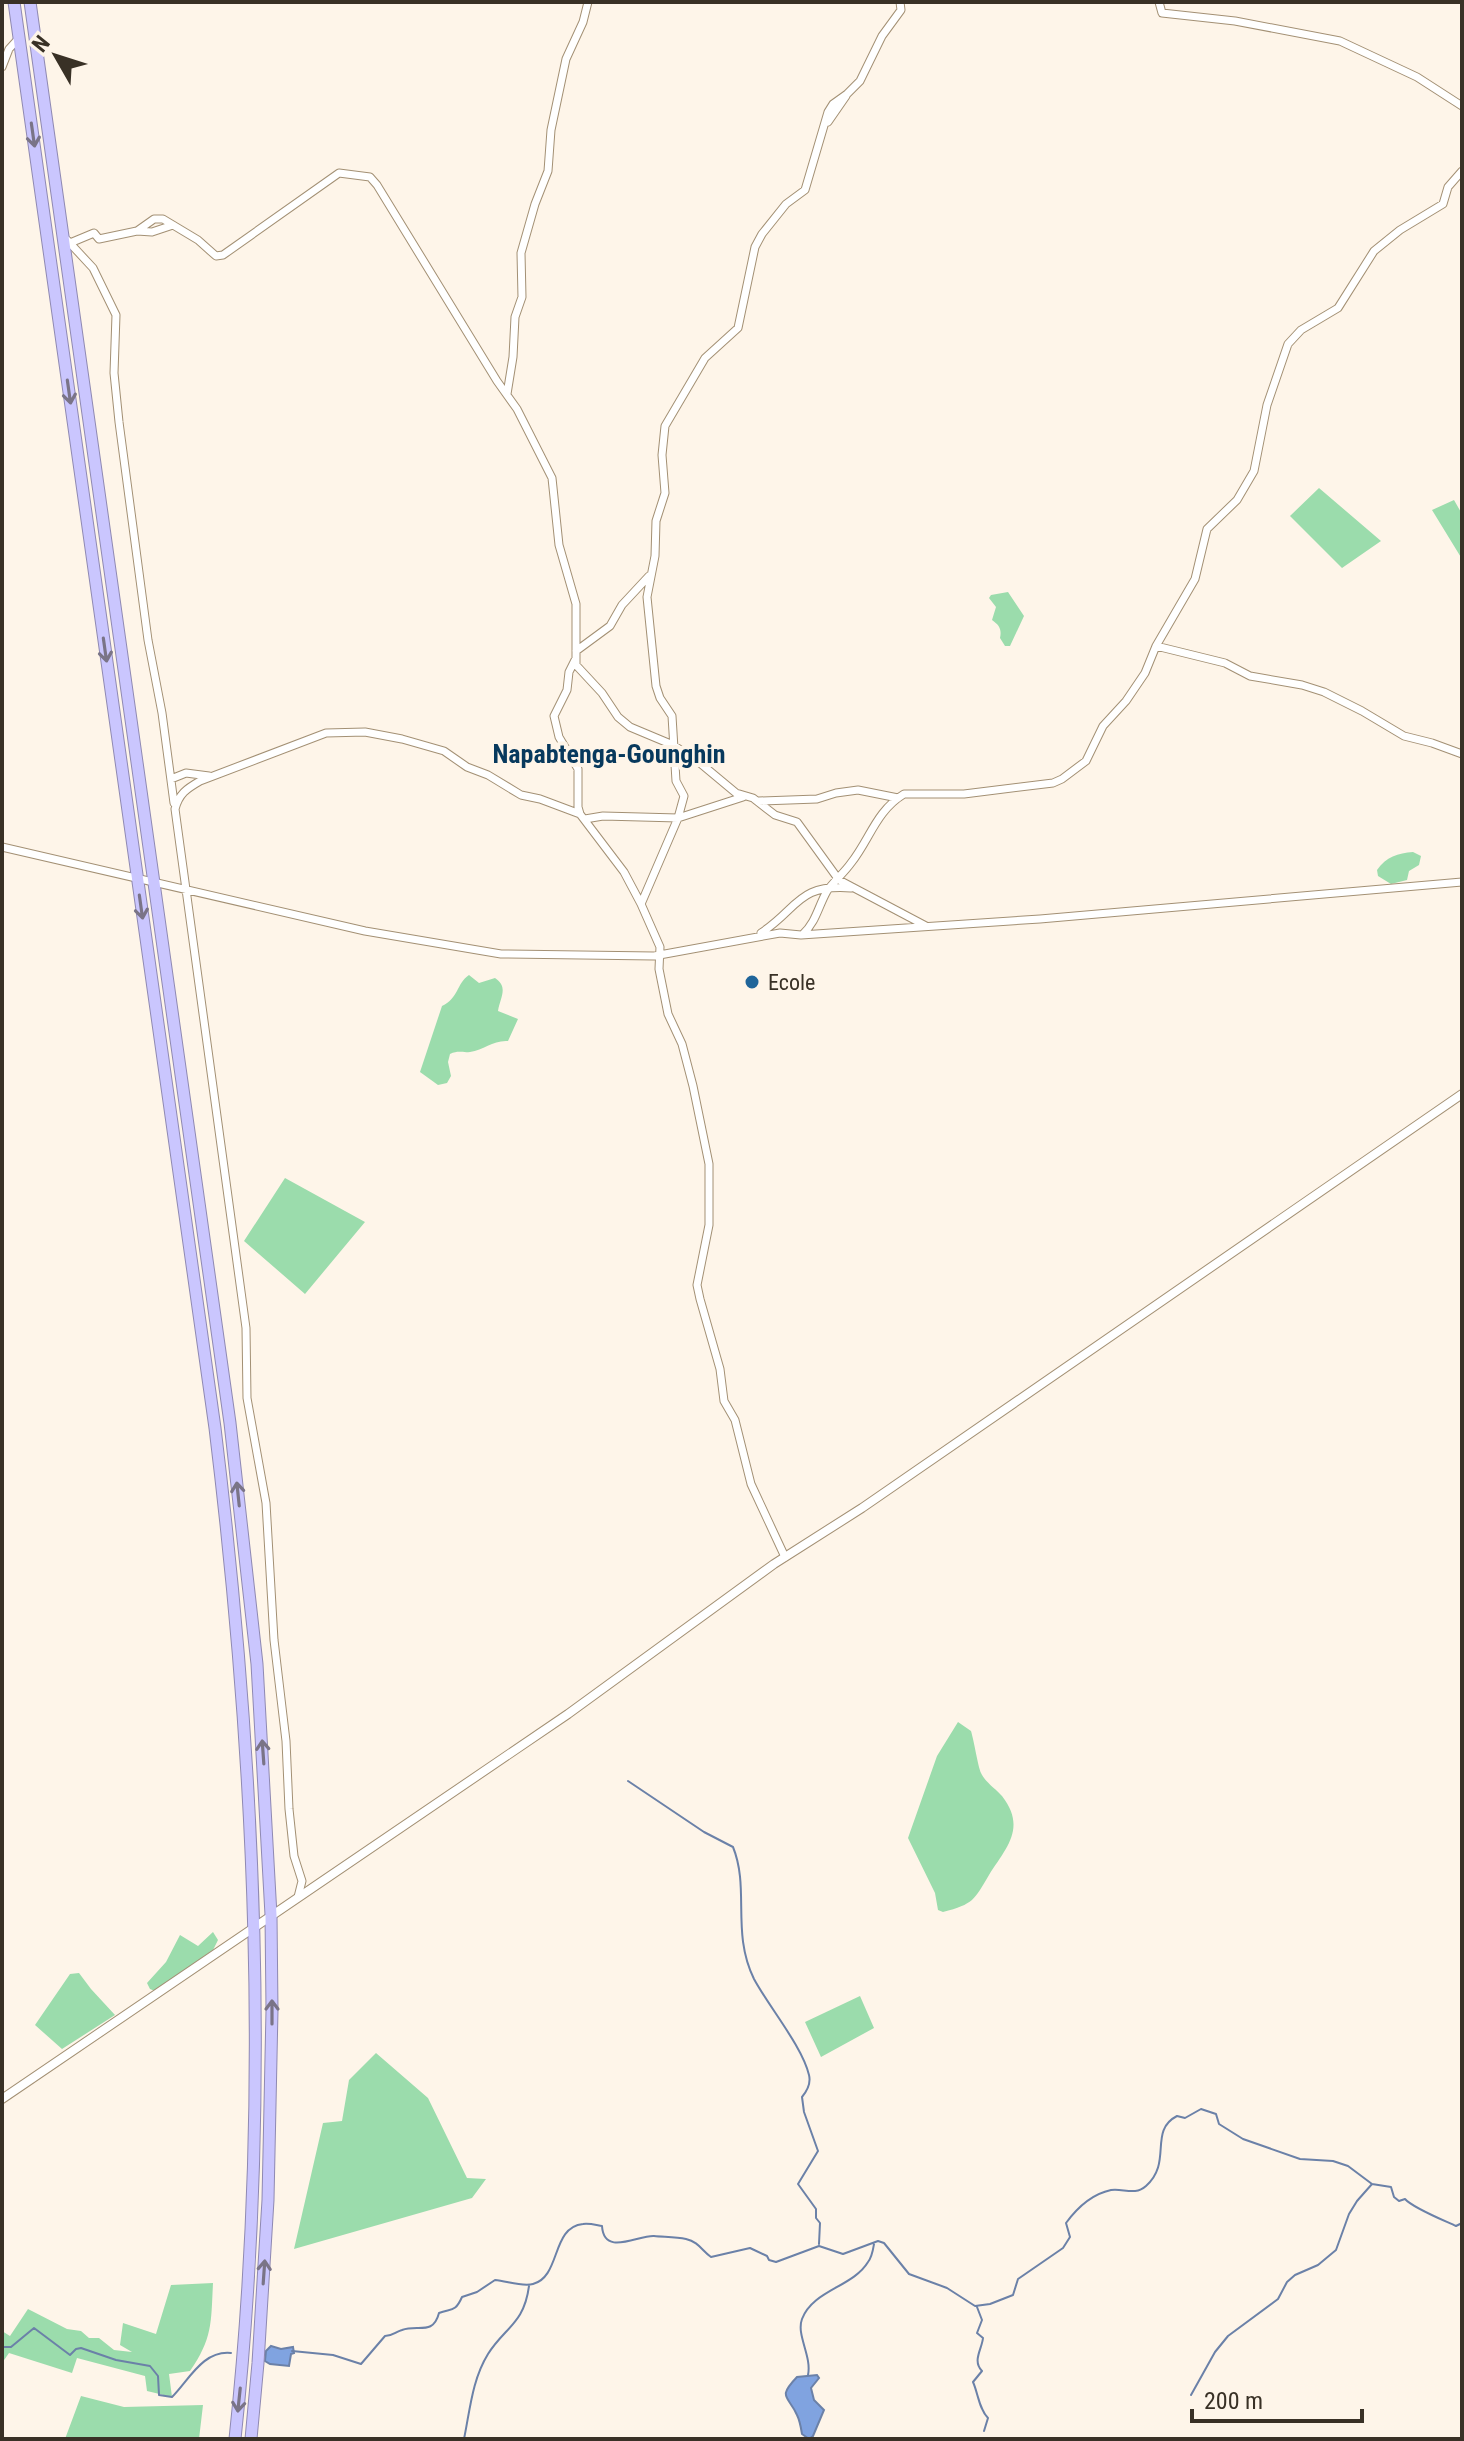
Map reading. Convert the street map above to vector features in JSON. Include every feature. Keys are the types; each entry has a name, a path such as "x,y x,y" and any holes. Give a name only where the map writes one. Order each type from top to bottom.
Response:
{"highway":[{"path":"14,2 230,1553 243,1692 257,2010 253,2197 235,2439"},
{"path":"30,2 66,239 232,1438 257,1664 271,1915 268,2200 251,2439"}],"street":[{"path":"507,394 515,317 522,297 521,253 548,171 551,130 566,59 583,22 588,2"},
{"path":"641,904 678,818 684,796 676,781 672,716 656,686 647,597 655,556 656,521 665,497 662,455 665,426 705,358 738,328 755,247 786,204 805,190 833,104 860,81 882,36 901,10 900,2"},
{"path":"1159,2 1162,13 1235,21 1347,44 1417,77 1462,106"},
{"path":"2,67 9,49 19,38"},
{"path":"801,935 814,923 830,887 854,860 881,813 904,794 980,793 1023,788 1062,779 1086,761 1103,726 1126,701 1145,673 1156,646 1195,579 1207,529 1237,500 1254,471 1271,388 1288,344 1301,330 1338,308 1374,251 1400,230 1443,204 1448,187 1462,171"},
{"path":"66,239 94,233 99,239 137,231 154,219 163,219 198,240 216,256 223,255 339,173 370,177 517,409 552,478 559,545 576,604 575,656 618,717 630,727 673,745 744,796 759,801 817,799 858,790 898,798"},
{"path":"66,239 93,268 116,315 114,373 119,422 246,1328 247,1398 266,1503 289,1809 294,1856 302,1881 298,1897"},
{"path":"567,690 569,672 585,641 610,626 622,605 651,574"},
{"path":"1156,646 1225,663 1250,676 1324,692 1404,736 1462,754"},
{"path":"591,680 577,681 567,690 555,711 555,722 563,745 578,769 578,807 624,872 660,947 659,969 668,1014 682,1044 709,1164 709,1225 697,1285 720,1369 724,1401 735,1420 751,1484 785,1557"},
{"path":"175,809 178,797 184,790 326,733 371,733 444,751 467,767 488,775 521,795 583,816 678,818 744,796"},
{"path":"171,779 186,773 211,777"},
{"path":"759,801 775,815 797,822 837,878 928,927"},
{"path":"2,847 365,931 501,954 603,957 660,955 780,933 801,935 1040,919 1462,882"},
{"path":"757,936 812,891 830,887 854,888"},
{"path":"2,2099 568,1714 785,1557 862,1508 1462,1094"}],"green space":[{"path":"1319,488 1381,541 1342,568 1290,516"},
{"path":"1454,500 1462,514 1462,559 1432,510"},
{"path":"1008,592 1024,616 1010,646 1005,646 999,628 992,620 996,607 989,598"},
{"path":"1413,852 1421,856 1419,865 1409,871 1407,880 1391,884 1378,876 1377,870 1388,859"},
{"path":"469,975 479,983 495,978 499,981 502,993 498,1011 518,1019 508,1041 475,1051 450,1054 451,1076 447,1083 438,1085 420,1072 442,1006 452,999"},
{"path":"285,1178 365,1222 305,1294 244,1241"},
{"path":"958,1722 971,1731 981,1773 1009,1807 1013,1828 1007,1847 976,1896 961,1906 943,1912 938,1910 935,1893 908,1838 937,1756"},
{"path":"213,1932 218,1940 213,1950 155,1991 150,1989 147,1983 166,1962 180,1935 198,1946"},
{"path":"79,1973 115,2015 62,2049 35,2025 70,1974"},
{"path":"860,1996 874,2028 821,2057 805,2022"},
{"path":"376,2053 428,2098 467,2178 486,2179 472,2198 294,2249 323,2123 342,2121 349,2080"},
{"path":"213,2283 207,2339 190,2371 169,2374 172,2397 147,2391 145,2376 77,2358 72,2373 9,2353 2,2363 2,2331 10,2336 28,2309 67,2329 81,2331 89,2338 99,2338 114,2350 132,2352 120,2345 123,2323 156,2334 171,2285"},
{"path":"81,2396 124,2407 203,2405 199,2439 65,2439"}],"water":[{"path":"271,2346 281,2349 293,2347 289,2366 265,2361 266,2351"},
{"path":"817,2375 819,2378 811,2388 814,2400 824,2410 809,2439 802,2434 798,2417 786,2393 797,2377"}],"waterway":[{"path":"628,1781 704,1832 733,1847 740,1879 743,1944 747,1962 754,1979 800,2052 809,2075 808,2087 802,2097 818,2151 798,2184 816,2209 816,2218 820,2223 819,2244"},
{"path":"292,2351 333,2355 361,2364 385,2336 408,2328 433,2325 439,2313 455,2308 462,2297 477,2292 495,2280 524,2285 542,2280 566,2234 573,2227 585,2224 602,2226 604,2235 615,2243 654,2236 678,2238 694,2242 711,2257 750,2248 776,2262 819,2246 843,2254 878,2241 884,2243 909,2274 947,2288 975,2306 990,2304 1013,2295 1018,2279 1063,2248 1070,2237 1066,2223 1086,2202 1111,2190 1133,2191 1146,2186 1158,2167 1168,2122 1177,2116 1185,2118 1201,2109 1216,2114 1219,2124 1243,2139 1300,2159 1333,2161 1348,2166 1372,2184 1391,2187 1399,2201 1405,2199 1456,2226 1462,2223"},
{"path":"1191,2395 1215,2352 1228,2336 1278,2299 1287,2282 1295,2275 1318,2265 1336,2250 1349,2214 1372,2184"},
{"path":"808,2375 808,2360 801,2332 807,2309 861,2270 870,2258 874,2244"},
{"path":"464,2439 478,2374 494,2345 523,2309 529,2286"},
{"path":"977,2307 982,2320 977,2333 983,2338 978,2359 982,2371 973,2382 988,2418 984,2431"},
{"path":"2,2347 11,2347 34,2328 70,2355 81,2348 116,2360 150,2366 158,2376 159,2395 172,2397 205,2361 221,2353 231,2353"}],"place":[{"name":"Ecole","path":"752,982"}],"district":[{"name":"Napabtenga-Gounghin","path":"609,754"}]}
